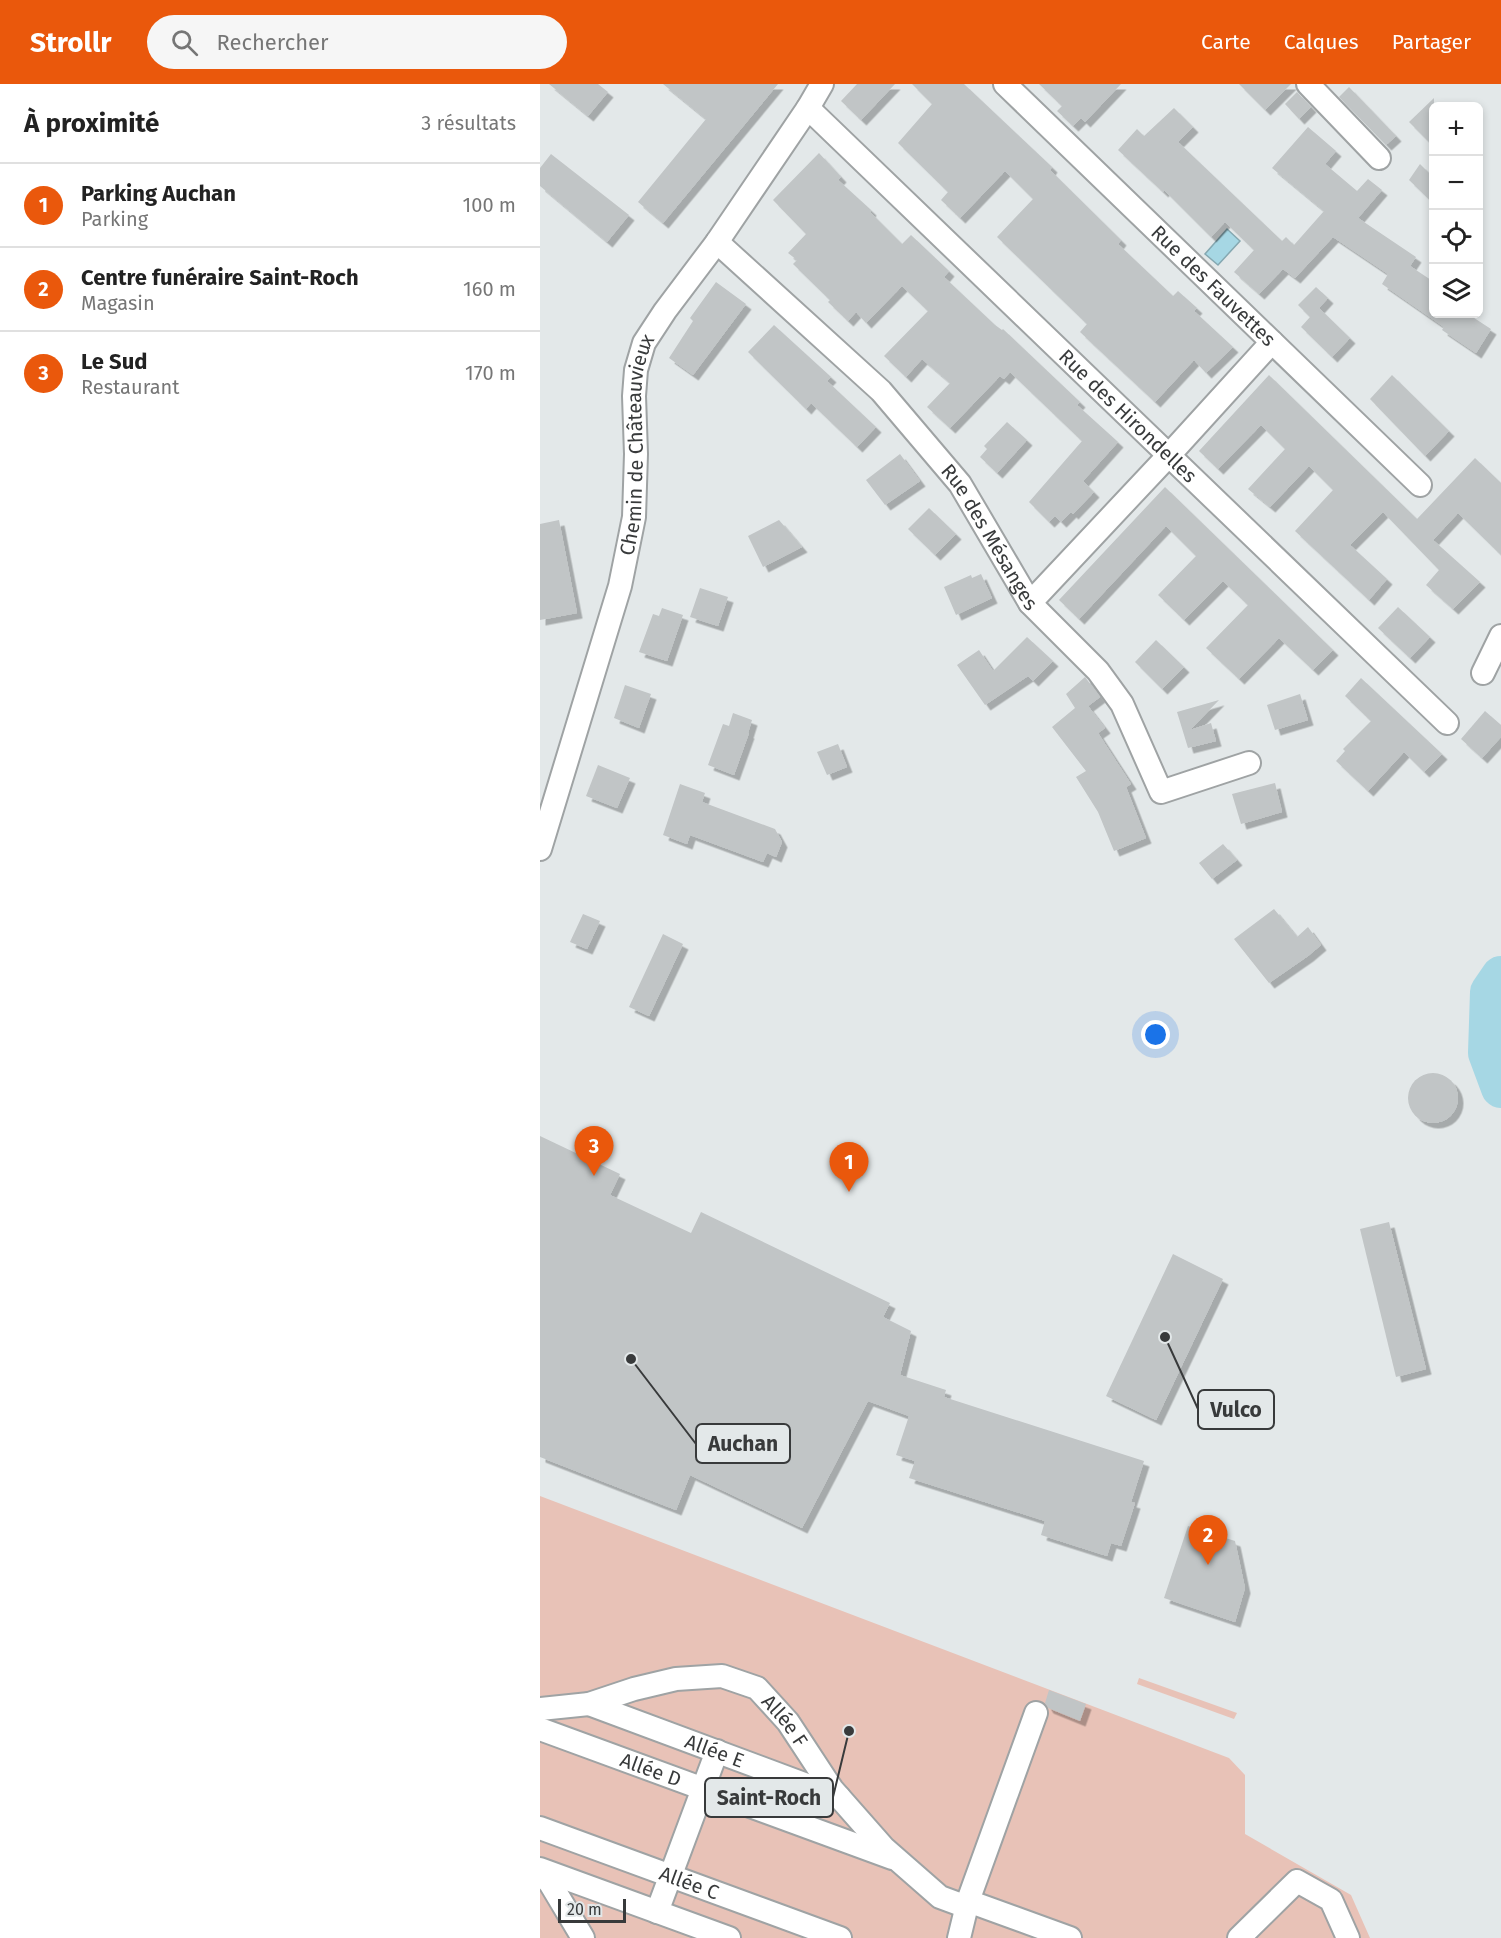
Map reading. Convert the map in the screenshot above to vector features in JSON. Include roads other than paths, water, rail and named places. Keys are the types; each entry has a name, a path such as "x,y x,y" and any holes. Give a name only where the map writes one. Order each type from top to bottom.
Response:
{"street":[{"name":"Chemin de Châteauvieux","path":"540,849 620,586 634,517 636,454 634,396 644,343 665,311 717,243 822,84"},
{"name":"Rue des Fauvettes","path":"1005,84 1420,485"},
{"path":"1308,84 1379,158"},
{"name":"Rue des Hirondelles","path":"808,108 1447,723"},
{"name":"Rue des Mésanges","path":"717,243 881,392 960,484 1030,603 1098,671 1122,704 1161,792 1249,763"},
{"path":"1030,603 1272,342"},
{"path":"1483,673 1501,636"},
{"name":"Allée F","path":"540,1709 589,1704 634,1689 676,1679 722,1676 757,1688 788,1722 839,1797 884,1848 940,1897 1070,1938"},
{"name":"Allée E","path":"589,1704 839,1797"},
{"path":"958,1938 967,1904 1036,1713"},
{"name":"Allée D","path":"540,1729 899,1860"},
{"path":"657,1912 717,1751"},
{"name":"Allée C","path":"540,1828 840,1938"},
{"path":"540,1871 729,1938"},
{"path":"540,1871 550,1883 583,1938"},
{"path":"1239,1938 1297,1881 1331,1900 1348,1938"}],"water":[{"path":"1227,229 1240,241 1218,265 1205,254"}],"waterway":[{"path":"1501,976 1490,992 1488,1053 1501,1088"}],"place":[{"name":"Le Sud","path":"594,1176"},
{"name":"Parking Auchan","path":"849,1192"},
{"name":"Vulco","path":"1165,1337"},
{"name":"Auchan","path":"631,1359"},
{"name":"Centre funéraire Saint-Roch","path":"1208,1565"},
{"name":"Saint-Roch","path":"849,1731"}]}
